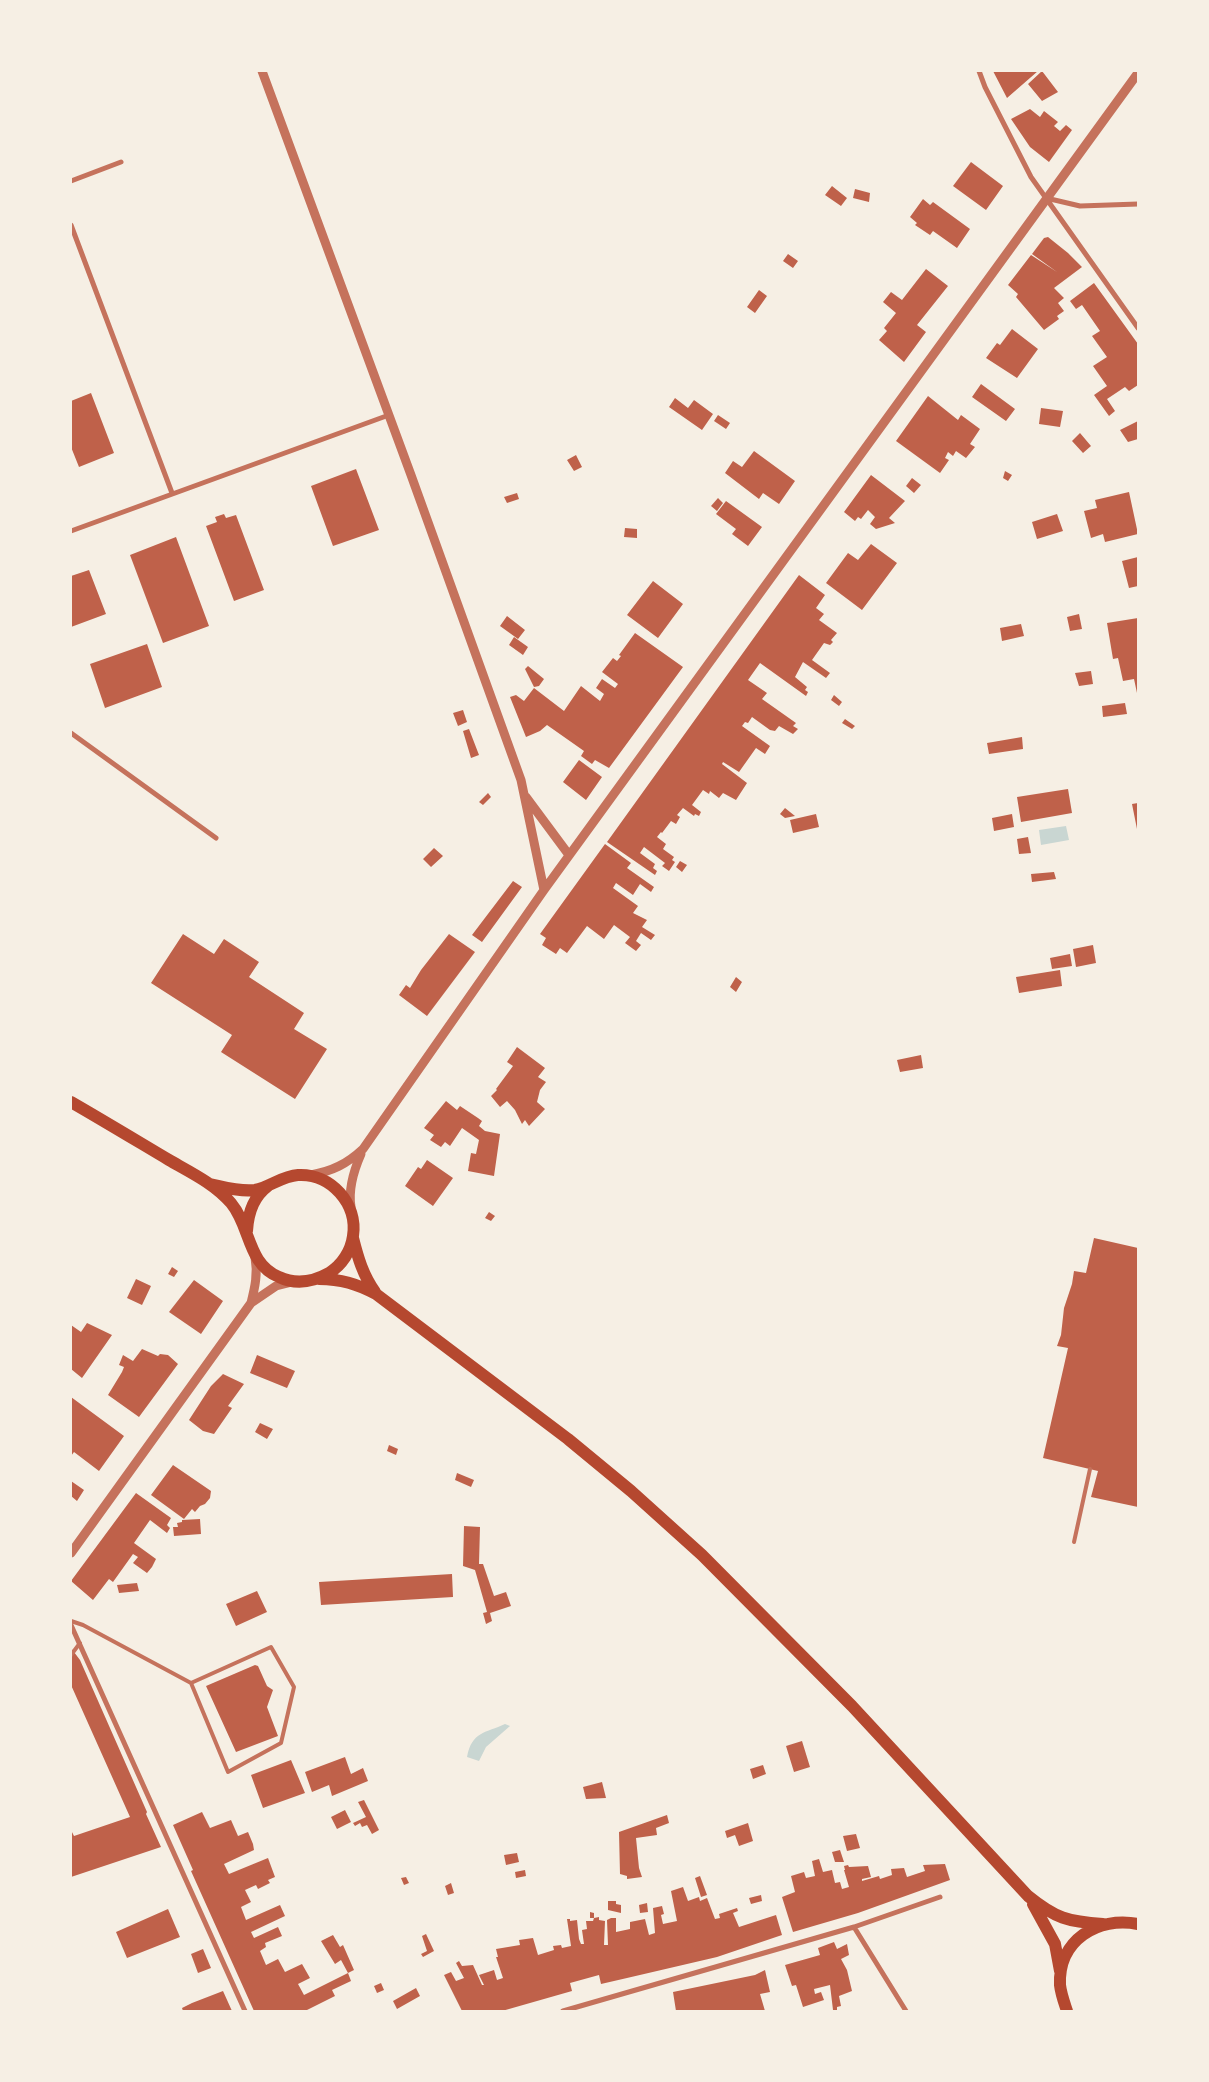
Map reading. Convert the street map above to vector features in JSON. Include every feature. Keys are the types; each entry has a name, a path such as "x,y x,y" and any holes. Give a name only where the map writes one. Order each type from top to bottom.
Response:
{"main road":[{"path":"71,1102 210,1184 231,1203 247,1231 255,1257 265,1269 279,1278 294,1282 319,1279 346,1280 376,1294 568,1439 632,1491 688,1542 852,1706 1028,1896 1046,1911 1080,1923 1103,1924 1124,1921 1138,1924"},
{"path":"210,1184 239,1190 256,1190 274,1181 298,1174 324,1180 337,1189 346,1200 352,1213 353,1238 357,1257 364,1276 376,1294"},
{"path":"247,1231 248,1216 253,1202 262,1190 274,1181"},
{"path":"319,1279 335,1269 347,1255 353,1238"},
{"path":"1028,1896 1055,1944 1060,1973 1061,1994 1067,2011"},
{"path":"1060,1973 1065,1957 1075,1942 1088,1931 1103,1924"}],"street":[{"path":"262,71 518,771 525,795 544,890"},
{"path":"979,71 985,87 1027,170 1138,328"},
{"path":"311,1176 331,1171 350,1162 363,1149 569,855 1009,248 1042,207 1045,198 1138,73"},
{"path":"71,181 121,162"},
{"path":"1045,198 1080,206 1138,204"},
{"path":"71,225 172,493"},
{"path":"71,531 389,414"},
{"path":"71,733 216,838"},
{"path":"525,795 569,855"},
{"path":"352,1213 349,1198 355,1169 363,1149"},
{"path":"251,1303 256,1285 257,1270 255,1257"},
{"path":"71,1553 251,1303 276,1286 294,1282"},
{"path":"71,1625 245,2011"},
{"path":"563,2011 854,1927 940,1897"},
{"path":"1124,1921 1138,1920"},
{"path":"854,1927 906,2011"},
{"path":"1061,1994 1063,2011"}],"lane":[{"path":"1074,1542 1090,1469"},
{"path":"71,1621 83,1625 191,1683 228,1772 281,1743 294,1688 270,1647 191,1683"},
{"path":"71,1655 80,1643"}],"shaded area":[{"path":"1066,826 1069,840 1041,845 1039,830"},
{"path":"505,1724 510,1726 486,1747 479,1761 467,1757 469,1748 476,1738"}],"building":[{"path":"993,71 1038,71 1007,98"},
{"path":"1042,71 1058,92 1042,101 1028,84"},
{"path":"1030,109 1040,117 1044,111 1058,122 1054,126 1060,131 1066,125 1072,130 1049,162 1030,147 1011,119"},
{"path":"971,162 1003,186 986,210 953,186"},
{"path":"832,186 847,198 841,206 825,195"},
{"path":"855,189 870,193 869,202 853,198"},
{"path":"923,199 930,205 933,202 970,229 957,248 933,231 930,235 915,225 917,223 910,217"},
{"path":"1048,237 1082,267 1054,288 1064,298 1058,303 1064,311 1057,316 1059,319 1044,330 1016,297 1018,294 1008,285 1031,255 1057,272 1032,254 1044,238"},
{"path":"788,254 798,261 793,268 783,261"},
{"path":"926,269 948,286 917,325 926,332 904,362 879,340 887,331 884,328 896,313 883,302 891,292 902,300"},
{"path":"1094,283 1138,344 1138,385 1129,391 1125,387 1107,399 1115,411 1109,416 1094,395 1107,386 1093,366 1107,357 1092,336 1100,331 1082,305 1076,309 1070,301"},
{"path":"759,290 767,296 755,313 747,307"},
{"path":"1012,329 1038,349 1017,378 986,358 997,343 1000,345"},
{"path":"981,384 1015,409 1006,421 972,397"},
{"path":"91,393 114,453 79,467 71,447 71,401"},
{"path":"928,396 958,420 961,415 980,429 970,444 975,447 966,458 956,451 953,456 948,452 945,458 949,460 940,473 896,441"},
{"path":"675,398 688,408 694,400 713,414 702,430 669,407"},
{"path":"1041,408 1063,411 1060,427 1039,424"},
{"path":"718,415 730,423 726,429 714,421"},
{"path":"1138,421 1138,439 1128,442 1120,430"},
{"path":"1080,433 1091,446 1083,453 1072,441"},
{"path":"754,451 795,481 779,504 763,493 759,499 725,473 733,461 742,467"},
{"path":"576,455 582,467 574,471 567,460"},
{"path":"356,469 379,530 333,546 311,486"},
{"path":"1005,471 1012,475 1008,481 1003,478"},
{"path":"871,475 905,501 889,518 895,523 876,529 870,524 875,517 868,510 861,519 858,517 855,521 844,512"},
{"path":"912,478 921,485 914,493 906,486"},
{"path":"1129,492 1138,534 1105,542 1103,534 1091,538 1084,511 1097,508 1095,500"},
{"path":"517,493 519,499 507,503 504,497"},
{"path":"718,498 723,503 717,511 711,506"},
{"path":"726,501 762,527 748,546 732,534 736,529 716,514"},
{"path":"224,514 226,518 236,515 264,590 234,601 206,526 217,522 215,517"},
{"path":"1057,514 1063,531 1037,539 1032,522"},
{"path":"625,528 637,529 637,538 624,537"},
{"path":"176,537 209,626 163,643 130,555"},
{"path":"871,544 897,563 862,610 826,583 848,553 858,560"},
{"path":"1138,557 1138,586 1129,588 1122,561"},
{"path":"89,570 106,614 71,627 71,576"},
{"path":"799,575 825,595 816,608 824,614 819,620 837,633 831,640 833,642 830,645 824,643 812,660 830,673 826,678 803,662 795,677 807,687 805,690 808,692 806,696 760,663 748,680 767,693 762,699 796,723 793,726 798,729 793,734 779,726 775,731 770,730 752,717 748,723 745,722 742,726 770,746 765,754 756,748 739,772 723,762 722,764 747,783 736,800 723,793 719,798 710,791 709,794 703,790 692,805 701,812 699,816 695,814 694,816 683,808 677,815 680,817 676,824 671,821 661,832 657,837 666,844 663,849 674,857 672,860 675,862 669,871 662,866 665,863 644,847 640,853 655,864 653,868 657,871 655,875 607,842"},
{"path":"653,581 683,604 658,638 627,615"},
{"path":"1079,614 1082,629 1070,631 1067,617"},
{"path":"507,616 525,630 518,639 500,626"},
{"path":"1138,618 1137,693 1134,679 1123,681 1118,658 1113,659 1107,623"},
{"path":"1021,624 1024,636 1002,641 1000,628"},
{"path":"635,633 683,667 609,768 595,760 592,764 581,756 584,751 547,725 540,731 526,737 510,697 516,695 524,701 534,688 564,711 581,686 600,701 604,694 596,688 602,679 615,688 618,684 602,672 613,658 617,661 621,656 619,655"},
{"path":"514,637 528,647 523,655 509,645"},
{"path":"147,644 162,687 105,708 90,664"},
{"path":"528,666 544,679 539,686 534,687 525,669"},
{"path":"1091,671 1093,684 1079,686 1075,673"},
{"path":"834,695 842,702 839,706 831,700"},
{"path":"1125,703 1127,714 1103,717 1102,706"},
{"path":"463,710 467,722 458,726 453,713"},
{"path":"845,719 855,726 852,729 842,723"},
{"path":"469,729 479,755 471,758 463,731"},
{"path":"1022,737 1023,749 989,754 987,743"},
{"path":"579,760 602,777 586,800 563,782"},
{"path":"1068,789 1072,813 1021,822 1017,797"},
{"path":"488,793 491,797 483,805 479,802"},
{"path":"1138,803 1138,829 1137,829 1132,804"},
{"path":"785,808 795,816 785,818 780,814"},
{"path":"816,814 819,827 793,833 790,820"},
{"path":"1012,814 1014,827 994,831 992,818"},
{"path":"1028,837 1031,853 1019,854 1017,839"},
{"path":"605,844 631,863 627,868 654,887 651,892 640,884 633,895 616,883 613,888 638,906 633,913 647,920 642,927 655,935 651,940 641,933 636,941 641,945 636,951 625,943 630,937 614,925 604,939 587,926 567,953 560,948 556,954 542,945 546,938 540,934"},
{"path":"434,848 443,856 431,867 423,859"},
{"path":"680,861 687,865 682,872 676,867"},
{"path":"1054,872 1056,879 1032,882 1031,874"},
{"path":"513,881 522,887 482,942 472,935"},
{"path":"183,934 214,954 224,939 259,962 249,977 304,1013 294,1029 327,1049 295,1099 221,1052 232,1035 151,983"},
{"path":"449,934 475,952 427,1016 399,995 406,985 410,988 421,970"},
{"path":"1093,945 1096,963 1076,967 1073,949"},
{"path":"1070,954 1072,966 1052,969 1050,958"},
{"path":"1060,970 1062,986 1019,993 1016,977"},
{"path":"736,977 742,982 736,992 730,987"},
{"path":"517,1047 545,1068 538,1077 546,1082 540,1090 537,1102 545,1109 529,1126 525,1120 522,1124 515,1110 507,1101 500,1107 491,1096 513,1066 507,1062"},
{"path":"921,1055 923,1068 900,1072 897,1060"},
{"path":"446,1101 457,1110 460,1106 482,1121 479,1126 485,1131 500,1134 494,1176 468,1171 471,1153 476,1154 479,1140 462,1128 450,1146 445,1142 441,1147 430,1140 434,1135 424,1128"},
{"path":"427,1160 453,1178 433,1206 405,1186 418,1167 421,1169"},
{"path":"489,1212 495,1216 491,1221 485,1218"},
{"path":"1094,1238 1138,1248 1138,1507 1091,1497 1098,1471 1043,1458 1068,1348 1057,1346 1061,1335 1064,1308 1074,1271 1086,1273"},
{"path":"172,1267 178,1271 174,1277 168,1274"},
{"path":"136,1279 151,1286 142,1305 127,1298"},
{"path":"194,1280 223,1301 201,1334 169,1312"},
{"path":"87,1323 112,1335 82,1378 71,1369 71,1325 81,1332"},
{"path":"142,1349 158,1356 160,1354 168,1355 178,1364 139,1417 108,1395 124,1367 119,1365 123,1355 133,1361"},
{"path":"257,1355 295,1371 287,1388 250,1373"},
{"path":"223,1374 244,1384 228,1406 232,1408 214,1434 203,1431 189,1420 211,1386"},
{"path":"71,1397 124,1436 99,1471 74,1452 71,1456"},
{"path":"260,1423 273,1429 267,1439 255,1432"},
{"path":"389,1445 398,1449 396,1455 387,1451"},
{"path":"173,1465 211,1491 210,1498 205,1504 200,1506 195,1512 192,1509 184,1519 151,1495"},
{"path":"457,1473 474,1480 471,1487 455,1480"},
{"path":"71,1481 84,1490 77,1501 71,1496"},
{"path":"136,1493 171,1518 167,1525 170,1528 167,1533 150,1520 134,1543 156,1559 152,1567 147,1573 133,1563 138,1557 133,1554 113,1582 109,1579 93,1600 71,1581"},
{"path":"200,1519 201,1534 174,1536 173,1527 178,1527 177,1523 182,1522 182,1520"},
{"path":"464,1526 480,1527 479,1564 483,1564 494,1596 506,1592 511,1606 490,1613 492,1621 486,1624 483,1613 487,1612 475,1570 463,1566"},
{"path":"452,1574 453,1597 321,1605 319,1582"},
{"path":"137,1583 139,1591 119,1593 117,1585"},
{"path":"257,1591 267,1612 236,1626 226,1604"},
{"path":"71,1648 80,1660 161,1847 71,1877 71,1830 74,1836 130,1817 71,1685"},
{"path":"255,1665 258,1666 267,1686 273,1690 267,1707 278,1736 236,1752 206,1686"},
{"path":"802,1741 810,1767 794,1772 786,1746"},
{"path":"345,1757 351,1774 363,1768 368,1781 332,1796 329,1785 312,1792 305,1772"},
{"path":"291,1760 305,1793 263,1808 251,1775"},
{"path":"763,1765 766,1774 753,1779 750,1769"},
{"path":"602,1782 606,1798 586,1799 583,1787"},
{"path":"364,1800 379,1830 372,1834 367,1825 362,1827 360,1823 355,1826 353,1823 366,1817 358,1802"},
{"path":"345,1810 351,1822 337,1829 331,1817"},
{"path":"202,1812 210,1828 231,1820 238,1836 248,1832 254,1850 224,1864 229,1874 268,1858 275,1877 268,1880 270,1883 258,1889 256,1885 245,1890 251,1902 241,1907 246,1920 280,1905 285,1916 251,1932 254,1938 278,1927 282,1936 265,1943 266,1947 260,1951 266,1965 278,1959 285,1972 302,1964 310,1978 298,1984 304,1995 348,1973 351,1981 332,1990 335,1996 305,2011 254,2011 191,1871 193,1870 173,1825"},
{"path":"667,1815 669,1823 656,1828 657,1835 636,1838 639,1868 642,1877 627,1879 627,1876 620,1874 619,1832"},
{"path":"748,1823 753,1841 739,1846 735,1835 727,1838 725,1831"},
{"path":"856,1834 860,1848 847,1851 843,1836"},
{"path":"840,1850 844,1862 835,1862 832,1852"},
{"path":"517,1853 519,1862 506,1865 504,1855"},
{"path":"819,1859 823,1872 832,1870 835,1883 840,1882 842,1889 849,1887 844,1870 844,1866 848,1865 849,1867 868,1866 871,1877 862,1879 862,1881 879,1876 880,1879 892,1875 891,1869 904,1868 907,1877 925,1871 923,1865 945,1864 950,1880 858,1913 793,1932 782,1897 795,1892 791,1876 804,1872 806,1878 815,1876 812,1861"},
{"path":"525,1870 526,1876 516,1878 515,1872"},
{"path":"700,1876 707,1895 701,1897 695,1878"},
{"path":"406,1877 409,1883 404,1885 401,1878"},
{"path":"451,1883 454,1893 448,1895 445,1886"},
{"path":"683,1887 688,1901 699,1897 700,1901 707,1898 715,1919 720,1918 719,1914 737,1908 738,1911 733,1913 739,1927 776,1915 782,1935 717,1957 601,1984 599,1975 570,1983 572,1991 502,2011 462,2011 444,1975 451,1972 456,1981 464,1978 456,1963 459,1961 462,1966 473,1965 482,1985 484,1985 479,1975 494,1970 497,1980 503,1978 496,1957 498,1957 496,1949 520,1945 519,1940 533,1938 538,1955 554,1950 553,1946 561,1945 562,1948 571,1946 567,1919 570,1919 570,1921 577,1920 579,1939 581,1944 584,1944 582,1930 587,1929 586,1921 593,1921 594,1918 599,1917 599,1920 605,1921 604,1945 608,1945 607,1920 611,1918 616,1918 616,1932 630,1929 630,1922 645,1919 649,1935 655,1933 653,1908 662,1906 664,1914 661,1915 663,1924 677,1921 671,1891"},
{"path":"761,1895 762,1901 751,1904 749,1898"},
{"path":"608,1901 616,1901 616,1904 621,1905 621,1913 608,1910"},
{"path":"647,1903 648,1912 640,1913 639,1905"},
{"path":"168,1909 180,1937 127,1958 116,1932"},
{"path":"590,1912 594,1913 594,1918 590,1918"},
{"path":"426,1934 434,1951 423,1957 421,1954 427,1951 422,1936"},
{"path":"333,1935 340,1947 343,1945 354,1970 348,1973 341,1960 335,1964 321,1941"},
{"path":"834,1942 837,1949 847,1944 849,1955 841,1959 847,1970 852,1991 839,1996 841,2006 837,2007 837,2010 833,2010 830,1985 814,1989 815,1994 821,1992 824,2000 803,2007 796,1985 792,1986 785,1965 820,1955 818,1948"},
{"path":"203,1949 211,1968 198,1973 191,1954"},
{"path":"765,1970 770,1992 760,1994 765,2011 676,2011 673,1992 755,1975"},
{"path":"381,1983 384,1990 377,1993 374,1986"},
{"path":"416,1988 420,1996 397,2009 393,2001"},
{"path":"223,1991 232,2011 183,2011 182,2008 192,2003"}]}
